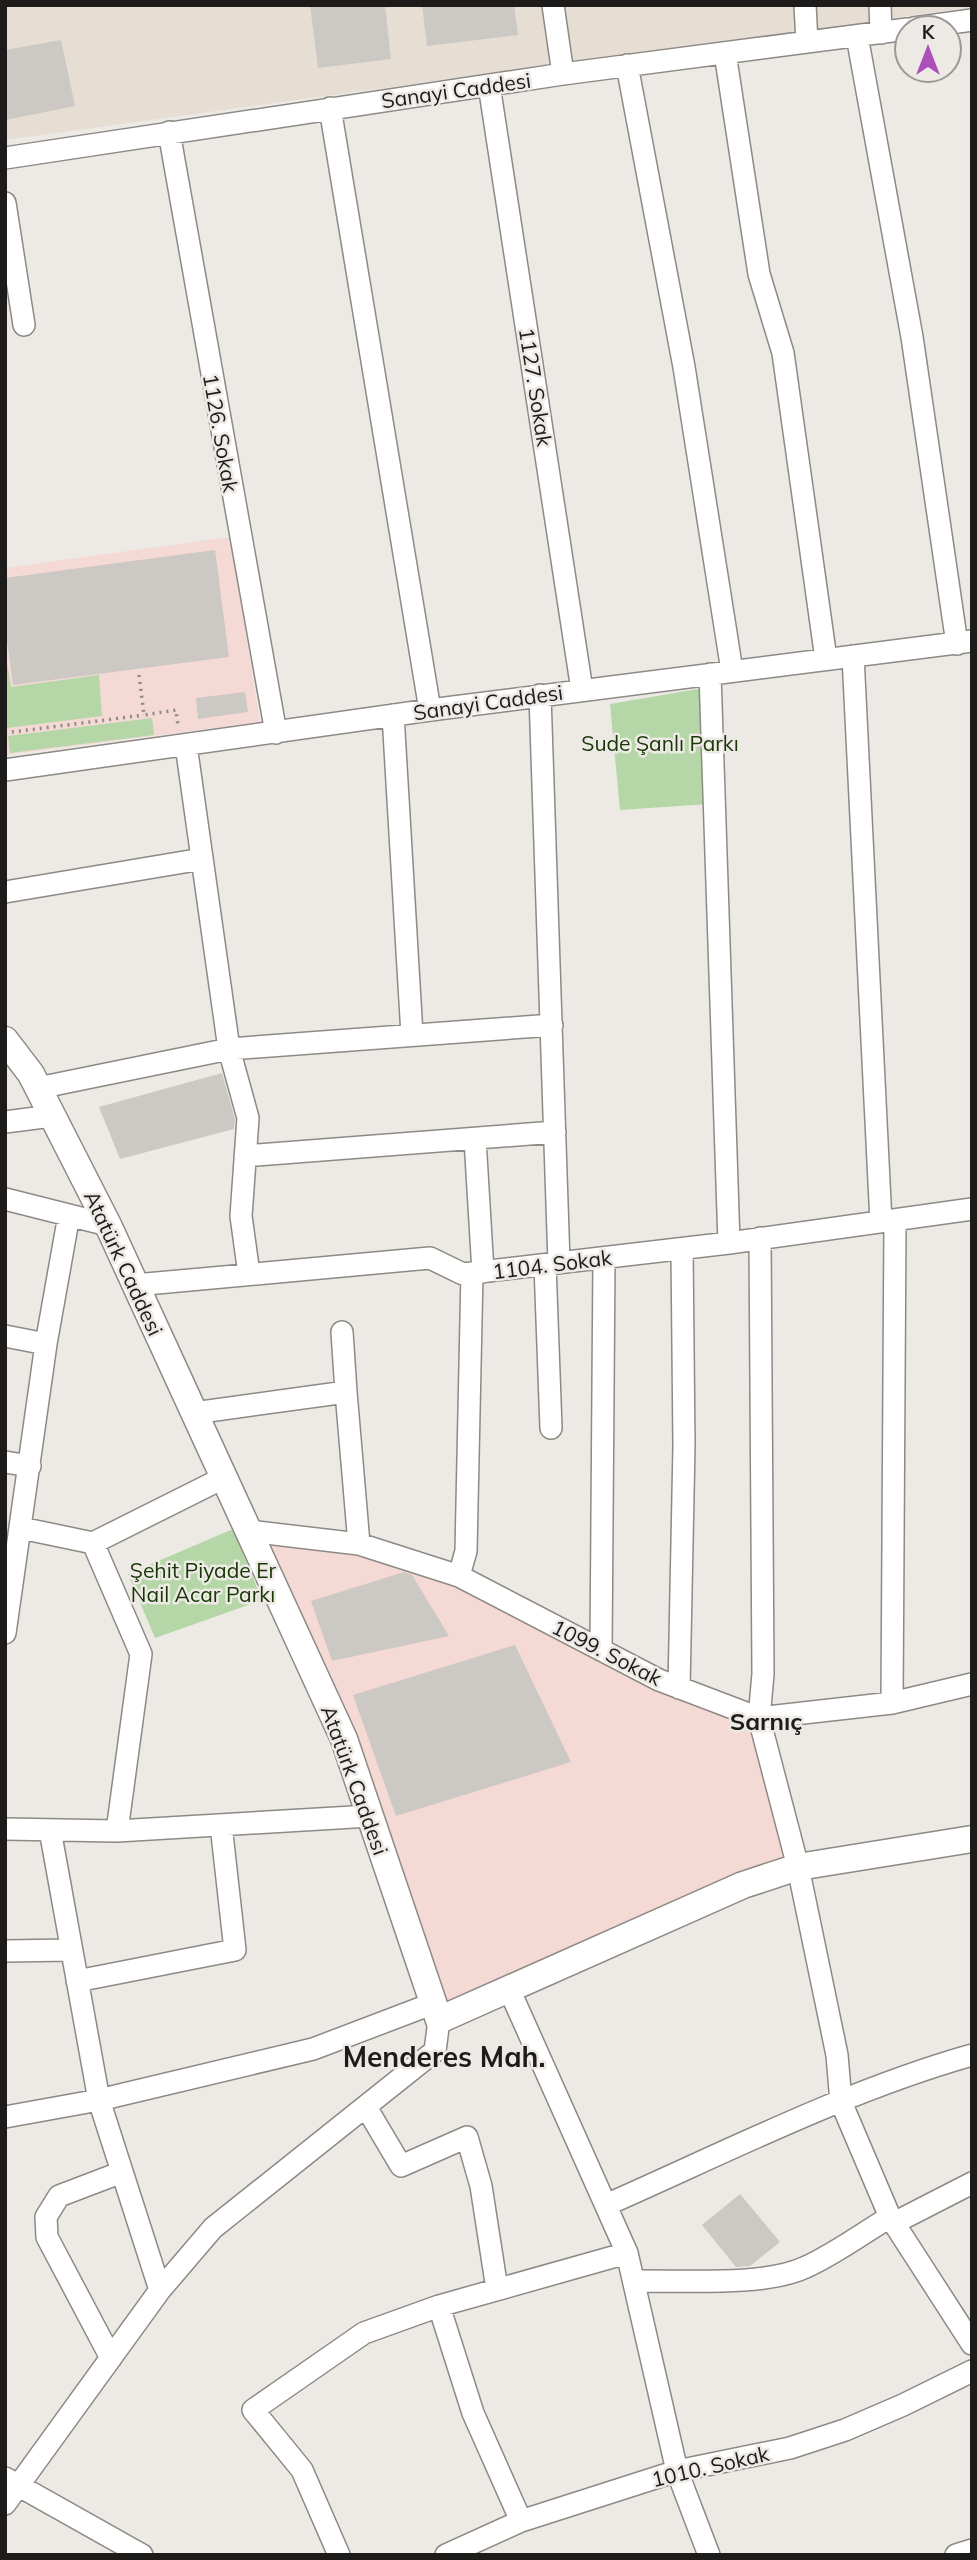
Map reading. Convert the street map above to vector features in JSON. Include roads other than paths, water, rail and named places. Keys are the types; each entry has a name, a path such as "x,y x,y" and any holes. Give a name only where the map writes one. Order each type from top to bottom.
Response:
{"main road":[{"name":"Atatürk Caddesi","path":"5,1040 31,1074 107,1225 344,1739 436,2011"},
{"path":"436,2011 509,1989 743,1885 798,1867 972,1839"}],"street":[{"path":"553,5 563,74"},
{"path":"805,5 807,42"},
{"path":"880,5 881,33"},
{"name":"Sanayi Caddesi","path":"5,158 563,74 893,31"},
{"path":"857,36 964,643"},
{"path":"725,53 759,274 783,352 826,659"},
{"path":"627,65 684,367 721,673 729,1243"},
{"name":"1127. Sokak","path":"489,85 582,690"},
{"path":"330,108 430,710"},
{"name":"1126. Sokak","path":"169,132 276,733"},
{"path":"5,203 24,325"},
{"name":"Sanayi Caddesi","path":"5,770 540,695 964,643"},
{"path":"853,656 888,1221 891,1703"},
{"path":"540,695 555,1132 551,1428"},
{"path":"393,715 412,1035"},
{"path":"184,746 229,1049 248,1118 241,1216 249,1275"},
{"path":"5,892 202,859"},
{"path":"38,1088 229,1049 552,1025"},
{"path":"5,1122 52,1116"},
{"path":"245,1156 555,1132"},
{"path":"459,1576 466,1551 477,1273 475,1139"},
{"path":"5,1199 107,1225"},
{"name":"1104. Sokak","path":"135,1285 430,1258 463,1275 729,1243 972,1209"},
{"path":"5,1633 46,1344 69,1215"},
{"path":"760,1238 763,1674 759,1718 798,1867 837,2054 841,2102 892,2220 972,2344"},
{"path":"679,1688 684,1446 682,1249"},
{"path":"601,1650 604,1258"},
{"path":"342,1332 359,1544"},
{"path":"5,1336 46,1344"},
{"path":"194,1413 346,1392"},
{"path":"5,1462 30,1466"},
{"path":"21,1528 93,1543 225,1478"},
{"name":"1099. Sokak","path":"249,1531 359,1544 459,1576 659,1680 759,1718 891,1703 972,1684"},
{"path":"93,1543 141,1654 117,1831"},
{"path":"5,1829 117,1831 370,1816"},
{"path":"77,1981 235,1950 221,1825"},
{"path":"50,1830 99,2100 160,2290"},
{"path":"5,1951 72,1950"},
{"path":"509,1989 627,2253 677,2471 709,2555"},
{"path":"5,2117 99,2100 313,2049 436,2011 435,2051 214,2228 160,2290 111,2358 12,2483 5,2504"},
{"path":"606,2205 841,2102 912,2073 972,2055"},
{"path":"366,2107 401,2166 467,2137 481,2186 497,2290"},
{"path":"111,2358 47,2237 46,2217 59,2196 122,2172"},
{"path":"634,2281 778,2276 805,2268 892,2220 972,2183"},
{"path":"339,2555 302,2470 253,2410 364,2333 439,2306 627,2253"},
{"path":"439,2306 473,2413 521,2521"},
{"name":"1010. Sokak","path":"446,2555 521,2521 677,2471 790,2448 845,2430 972,2371"},
{"path":"12,2483 142,2555"},
{"path":"956,2555 972,2550"}],"district":[{"name":"Sarnıç","path":"766,1721"},
{"name":"Menderes Mah.","path":"444,2056"}],"park label":[{"name":"Sude Şanlı Parkı","path":"660,743"},
{"name":"Şehit Piyade Er Nail Acar Parkı","path":"203,1582"}]}
